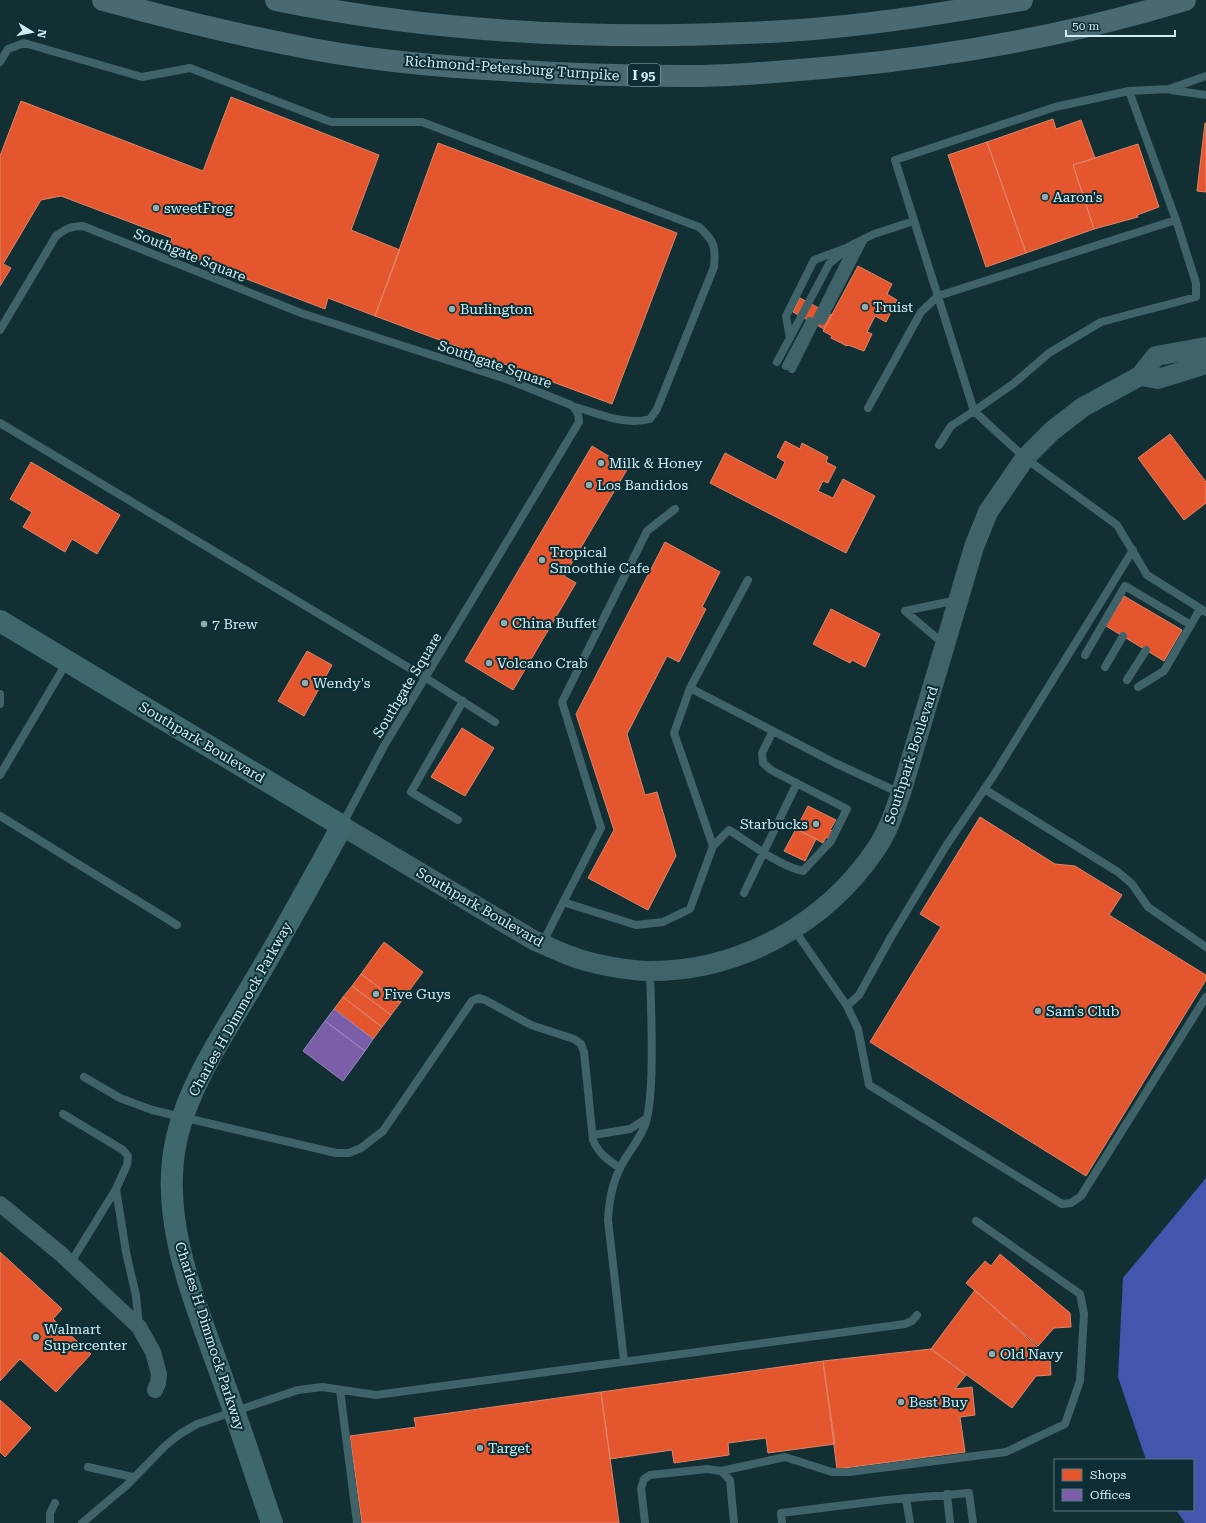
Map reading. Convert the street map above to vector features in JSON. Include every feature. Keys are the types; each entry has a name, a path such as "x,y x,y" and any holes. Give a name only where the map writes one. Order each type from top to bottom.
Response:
{"highway":[{"name":"Richmond-Petersburg Turnpike","path":"103,0 207,27 314,50 410,63 496,70 599,75 697,76 796,71 906,60 1028,40 1137,14 1185,0"},
{"path":"276,0 325,10 495,30 610,36 723,34 823,28 914,18 1022,0"}],"main road":[{"name":"Southpark Boulevard","path":"0,621 342,826"},
{"name":"Charles H Dimmock Parkway","path":"272,1523 195,1300 176,1234 173,1202 173,1164 177,1137 188,1102 215,1050 342,826"}],"street":[{"name":"Southpark Boulevard","path":"342,826 535,941 592,963 650,971 689,968 728,960 758,950 812,917 830,901 865,864 877,848 888,827 901,793 974,547 988,512 1025,458 1052,431 1082,407 1140,376 1158,380 1205,360"},
{"path":"0,1204 70,1262 139,1328 153,1352 159,1374 158,1383 155,1390"}],"lane":[{"path":"0,62 8,49 24,43 142,77 190,68 331,122 422,122 699,226 710,236 715,250 714,267 657,409 650,419 639,422 626,422 571,405"},
{"path":"1169,90 1206,76"},
{"path":"939,445 951,426 1013,384 1049,353 1101,322 1196,297 1196,283 1176,220 1129,90"},
{"path":"1138,687 1164,671 1192,625 1203,611 1147,575 1117,525 1025,458 974,411 895,160 1055,107 1129,90 1169,90 1206,95"},
{"path":"868,408 921,312 938,296 1176,220"},
{"path":"790,338 786,316 814,260 850,246 874,234 914,222"},
{"name":"Southgate Square","path":"0,330 56,236 73,226 83,226 301,313 506,379 571,405 576,409 579,415 579,422 384,746 342,826"},
{"path":"804,346 813,340 864,239"},
{"path":"817,307 850,246"},
{"path":"777,362 829,264 850,246"},
{"path":"810,321 789,368 804,346 850,246"},
{"path":"0,423 426,678 495,722"},
{"path":"542,944 601,828 562,702 647,531 675,509"},
{"path":"847,1006 859,995 891,937 946,846 984,789 1133,550"},
{"path":"713,846 674,733 690,688 748,580"},
{"path":"1086,655 1125,586 1192,625"},
{"path":"1141,606 1146,598"},
{"path":"945,644 905,611 958,600"},
{"path":"1165,620 1170,612"},
{"path":"1105,667 1123,636"},
{"path":"1127,680 1146,650"},
{"path":"0,775 68,661"},
{"path":"690,688 863,777 901,793"},
{"path":"0,694 0,704"},
{"path":"458,820 410,792 463,701"},
{"path":"563,902 636,925 663,922 690,909 713,846 729,830 764,852 796,869 803,871 831,841 847,809 771,770 763,763 762,754 773,731"},
{"path":"744,893 797,783"},
{"path":"984,789 1118,872 1132,884 1148,907 1206,947"},
{"path":"0,816 177,925"},
{"path":"793,928 847,1006 858,1029 869,1085 1062,1204 1071,1203 1081,1196 1206,998"},
{"path":"624,1361 608,1220 608,1205 612,1186 620,1168 637,1142 647,1118 649,1107 652,1060 650,971"},
{"path":"84,1077 131,1104 152,1110 184,1116 336,1154 349,1152 361,1148 382,1131 472,1001 479,998 486,1000 531,1025 574,1039 581,1044 584,1052 593,1135 598,1150 605,1158 620,1168"},
{"path":"63,1114 123,1150 128,1156 127,1165 116,1189 70,1262"},
{"path":"593,1135 630,1129 647,1118"},
{"path":"116,1189 126,1252 136,1296 139,1328"},
{"path":"645,1523 641,1488 644,1479 650,1475 700,1470 721,1471 785,1456 832,1472 849,1472 1006,1452 1065,1424 1080,1381 1084,1314 1080,1294 976,1220"},
{"path":"82,1523 126,1485 180,1434 198,1424 298,1390 322,1387 376,1395 906,1324 912,1321 917,1315"},
{"path":"340,1390 357,1523"},
{"path":"88,1467 133,1477"},
{"path":"721,1471 730,1480 734,1523"},
{"path":"782,1523 781,1513 906,1498 969,1493 973,1523"},
{"path":"947,1494 950,1523"},
{"path":"906,1498 910,1523"},
{"path":"50,1523 50,1513 55,1503"}],"water":[{"path":"1206,1178 1206,1523 1185,1523 1177,1511 1194,1511 1194,1459 1146,1459 1118,1377 1123,1278"}],"building: Shops":[{"path":"231,97 379,155 351,230 400,250 375,316 328,298 325,309 168,249 172,238 61,196 41,200 3,264 11,268 0,286 0,156 21,101 203,171"},
{"name":"Aaron's","path":"1053,119 1056,129 1081,120 1095,158 1073,165 1094,229 1026,253 987,142"},
{"path":"1206,123 1206,192 1197,191"},
{"path":"987,142 1026,253 986,267 948,155"},
{"path":"438,143 677,233 612,404 375,316"},
{"path":"1138,144 1159,207 1137,215 1138,217 1094,229 1073,165"},
{"name":"Truist","path":"858,266 892,284 887,294 897,300 886,322 875,316 867,332 872,334 864,351 848,345 847,346 831,338 832,336 823,331"},
{"path":"800,298 832,315 824,329 793,312"},
{"path":"1170,434 1206,482 1206,503 1184,520 1138,458"},
{"path":"785,441 800,449 802,443 828,457 826,462 836,467 828,483 823,481 818,491 833,498 843,479 875,496 846,553 710,483 725,453 776,480 785,462 777,457"},
{"path":"592,446 628,468 564,576 576,583 513,690 465,661"},
{"path":"31,462 120,515 97,554 72,539 65,552 23,527 32,512 10,499"},
{"path":"665,542 720,572 702,607 706,609 679,662 667,656 627,734 645,795 657,792 676,856 648,910 588,878 614,830 576,714"},
{"path":"1124,596 1182,630 1164,661 1106,626"},
{"path":"831,609 880,634 865,667 852,660 850,663 813,644"},
{"name":"Wendy's","path":"307,651 332,665 304,716 278,701"},
{"path":"462,728 494,748 465,796 431,777"},
{"name":"Starbucks","path":"808,806 836,820 830,830 833,831 829,839 826,837 823,843 796,829"},
{"name":"Sam's Club","path":"980,817 1055,864 1075,866 1122,895 1109,915 1206,975 1206,980 1086,1176 870,1042 941,927 920,914"},
{"path":"796,829 816,839 805,861 784,851"},
{"path":"384,942 423,972 400,1003 361,974"},
{"name":"Five Guys","path":"361,974 400,1003 391,1015 352,986"},
{"path":"352,986 391,1015 382,1027 343,997"},
{"path":"343,997 382,1027 373,1039 334,1009"},
{"name":"Walmart Supercenter","path":"0,1252 62,1309 53,1319 91,1354 56,1392 20,1359 0,1381"},
{"path":"1000,1254 1070,1313 1071,1327 1054,1328 1038,1346 966,1283 985,1261 991,1266"},
{"name":"Old Navy","path":"975,1290 1050,1359 1051,1375 1036,1376 1012,1408 931,1349"},
{"name":"Best Buy","path":"931,1349 966,1375 955,1389 972,1387 975,1415 960,1417 965,1452 837,1469 823,1361"},
{"path":"823,1361 835,1444 768,1453 766,1438 728,1443 729,1455 674,1463 672,1450 610,1459 601,1392"},
{"name":"Target","path":"601,1392 619,1523 362,1523 350,1436 416,1427 414,1418"},
{"path":"0,1400 31,1428 5,1457 0,1452"}],"building: Offices":[{"path":"334,1009 373,1039 365,1051 325,1021"},
{"path":"325,1021 365,1051 343,1081 303,1051"}],"place":[{"name":"Aaron's","path":"1045,197"},
{"name":"sweetFrog","path":"156,208"},
{"name":"Truist","path":"865,307"},
{"name":"Burlington","path":"452,309"},
{"name":"Milk & Honey","path":"601,463"},
{"name":"Los Bandidos","path":"589,485"},
{"name":"Tropical Smoothie Cafe","path":"542,560"},
{"name":"China Buffet","path":"504,623"},
{"name":"7 Brew","path":"204,624"},
{"name":"Volcano Crab","path":"489,663"},
{"name":"Wendy's","path":"305,683"},
{"name":"Starbucks","path":"816,824"},
{"name":"Five Guys","path":"376,994"},
{"name":"Sam's Club","path":"1038,1011"},
{"name":"Walmart Supercenter","path":"36,1337"},
{"name":"Old Navy","path":"992,1354"},
{"name":"Best Buy","path":"901,1402"},
{"name":"Target","path":"480,1448"}]}
